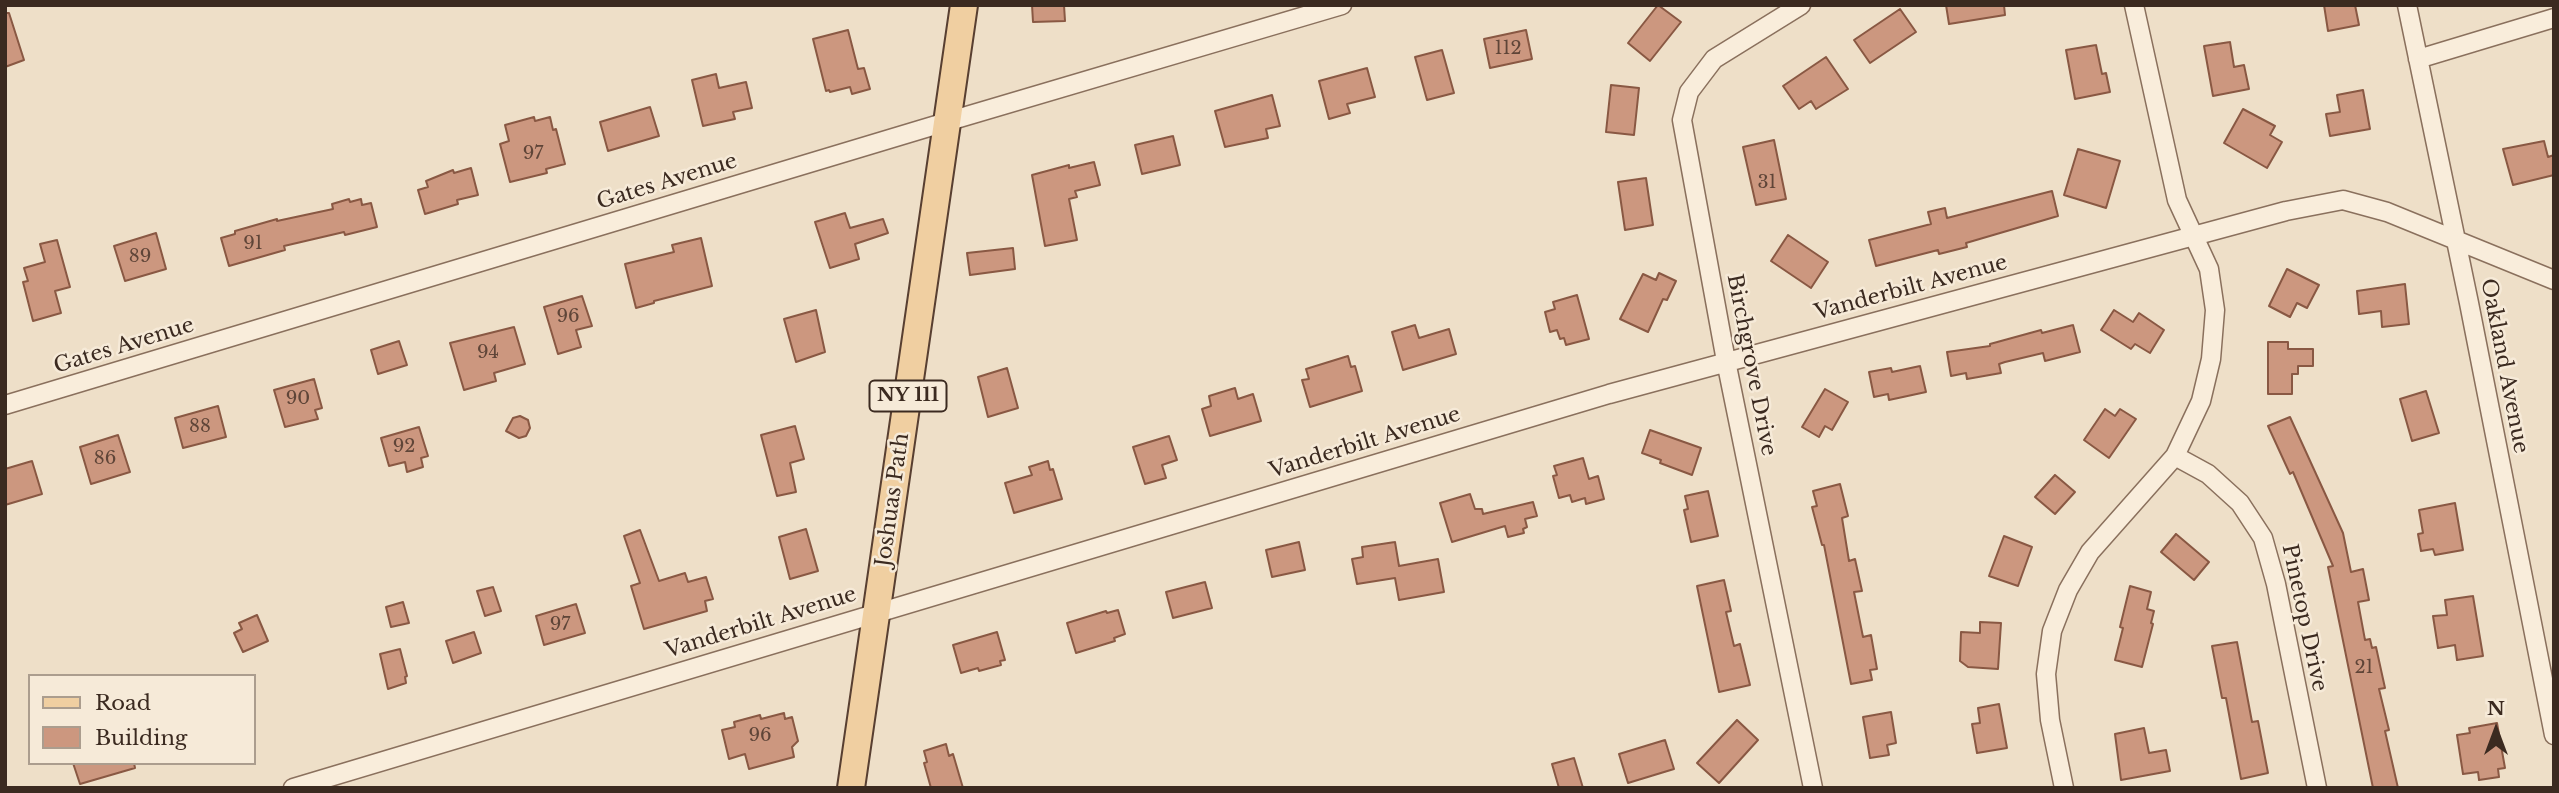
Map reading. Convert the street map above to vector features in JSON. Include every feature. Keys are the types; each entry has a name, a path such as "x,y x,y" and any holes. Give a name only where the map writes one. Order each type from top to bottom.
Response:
{"main road":[{"name":"Joshuas Path","path":"851,788 964,5"}],"street":[{"name":"Gates Avenue","path":"5,405 1342,5"},
{"name":"Birchgrove Drive","path":"1801,5 1714,59 1689,92 1682,120 1726,361 1813,788"},
{"path":"2064,788 2050,720 2046,674 2052,631 2068,590 2090,552 2175,456 2201,401 2211,359 2215,310 2209,269 2177,200 2134,5"},
{"name":"Oakland Avenue","path":"2407,5 2554,735"},
{"path":"2418,59 2554,18"},
{"name":"Vanderbilt Avenue","path":"293,788 877,611 1726,361 2286,211 2343,200 2387,212 2554,280"},
{"name":"Pinetop Drive","path":"2175,456 2208,474 2240,503 2263,538 2276,584 2316,788"}],"building":[{"path":"1032,5 1064,5 1065,21 1033,22"},
{"path":"1658,5 1681,22 1650,61 1628,43"},
{"path":"1946,5 2004,5 2005,15 1949,24"},
{"path":"2324,5 2355,5 2359,25 2328,31"},
{"path":"1900,9 1916,32 1870,63 1854,40"},
{"path":"5,13 9,13 24,60 5,67"},
{"path":"848,30 858,69 864,68 870,89 852,94 850,87 826,91 813,39"},
{"path":"1526,30 1532,59 1490,68 1484,39"},
{"path":"2230,42 2234,67 2244,65 2249,89 2213,96 2204,46"},
{"path":"2096,45 2102,74 2106,73 2110,92 2075,99 2066,50"},
{"path":"1442,50 1454,93 1427,100 1415,57"},
{"path":"1826,57 1848,89 1816,109 1811,101 1799,109 1783,86"},
{"path":"1367,68 1375,97 1347,104 1350,113 1329,119 1319,81"},
{"path":"716,74 719,88 746,82 752,108 733,112 735,119 703,126 692,80"},
{"path":"1611,85 1639,88 1634,135 1606,132"},
{"path":"2363,90 2370,129 2330,136 2326,114 2340,112 2337,95"},
{"path":"1272,95 1280,126 1266,129 1268,138 1225,147 1215,111"},
{"path":"650,107 659,136 608,151 600,122"},
{"path":"2243,109 2275,126 2270,135 2282,142 2267,168 2224,143"},
{"path":"534,117 535,121 550,117 565,164 546,169 547,173 510,182 500,144 509,141 505,125"},
{"path":"1173,136 1180,165 1142,174 1135,145"},
{"path":"1774,140 1786,199 1756,205 1743,147"},
{"path":"2544,141 2548,157 2554,155 2554,175 2513,185 2503,149"},
{"path":"2078,149 2120,161 2106,208 2064,195"},
{"path":"1094,162 1100,185 1075,191 1077,197 1069,199 1077,240 1045,246 1032,175 1069,165 1069,168"},
{"path":"471,168 478,195 457,200 458,204 425,214 418,190 428,187 426,181 453,170 454,173"},
{"path":"1646,178 1653,225 1625,230 1618,182"},
{"path":"2052,191 2058,216 1966,243 1967,247 1939,254 1938,250 1876,266 1869,240 1931,224 1928,212 1945,208 1947,218"},
{"path":"349,199 350,202 361,199 362,205 371,203 377,227 284,246 285,250 229,266 221,238 235,234 235,231 277,219 333,209 332,204"},
{"path":"845,213 850,228 883,219 888,233 855,244 859,259 830,268 815,222"},
{"path":"156,233 166,269 125,281 114,246"},
{"path":"1788,235 1828,262 1811,288 1771,261"},
{"path":"701,238 712,286 636,308 625,264 674,252 672,245"},
{"path":"57,240 70,287 55,291 61,313 33,321 23,282 28,281 24,268 45,262 40,244"},
{"path":"1013,248 1015,269 970,275 967,253"},
{"path":"2287,269 2319,285 2307,308 2297,303 2290,317 2269,306"},
{"path":"1659,273 1676,281 1667,300 1663,299 1648,332 1620,319 1643,274 1656,280"},
{"path":"2405,284 2409,324 2382,327 2381,311 2359,314 2357,291"},
{"path":"1577,295 1589,339 1566,345 1557,330 1550,332 1545,312 1555,309 1553,302"},
{"path":"582,296 592,326 576,330 581,347 558,354 544,307"},
{"path":"816,310 825,352 796,362 784,319"},
{"path":"2114,310 2133,322 2139,313 2164,330 2150,353 2135,344 2131,349 2101,330"},
{"path":"1415,325 1419,338 1449,329 1456,354 1403,370 1392,332"},
{"path":"2073,325 2080,352 2045,361 2043,353 2005,362 1999,364 2001,373 1967,379 1966,373 1951,376 1947,352 1990,346 2041,330 2042,333"},
{"path":"514,327 525,364 494,373 496,381 464,390 450,343"},
{"path":"399,341 407,365 378,374 371,350"},
{"path":"2268,342 2288,342 2288,349 2313,349 2313,366 2298,366 2298,374 2292,374 2292,394 2268,394"},
{"path":"1348,356 1351,367 1355,366 1362,391 1310,407 1302,380 1309,379 1306,369"},
{"path":"1920,366 1926,392 1889,400 1888,394 1874,397 1869,372 1891,368 1892,372"},
{"path":"1007,368 1018,408 988,417 978,377"},
{"path":"314,379 322,408 315,410 318,419 285,427 274,390"},
{"path":"1235,388 1238,399 1253,394 1261,421 1210,436 1202,409 1211,406 1209,396"},
{"path":"1825,389 1848,402 1832,430 1825,426 1819,437 1802,427"},
{"path":"2426,391 2439,433 2412,441 2400,399"},
{"path":"218,406 226,437 183,448 175,418"},
{"path":"2105,409 2115,416 2120,409 2136,419 2109,458 2084,440"},
{"path":"520,416 528,420 530,428 526,436 519,438 506,431 513,418"},
{"path":"2290,417 2343,533 2351,572 2363,569 2369,600 2358,602 2365,640 2370,639 2372,648 2376,647 2385,688 2379,689 2398,788 2373,788 2328,567 2333,566 2293,472 2290,474 2268,426"},
{"path":"795,426 804,459 790,463 796,492 777,496 761,435"},
{"path":"419,427 428,456 421,458 423,467 407,472 405,462 389,466 381,438"},
{"path":"1650,430 1701,448 1692,475 1642,453"},
{"path":"118,435 130,472 91,484 80,447"},
{"path":"1169,436 1177,460 1162,465 1166,478 1145,484 1133,447"},
{"path":"1583,458 1589,479 1598,476 1604,499 1586,504 1585,498 1572,502 1570,495 1559,498 1553,476 1557,475 1554,466"},
{"path":"32,461 42,494 5,505 5,469"},
{"path":"1048,461 1062,499 1014,513 1005,483 1032,475 1029,467"},
{"path":"2055,475 2075,492 2055,514 2035,497"},
{"path":"1840,484 1848,516 1842,518 1849,561 1855,559 1862,591 1854,592 1863,637 1871,635 1877,669 1870,670 1872,680 1851,684 1824,545 1812,507 1817,506 1813,491"},
{"path":"1708,491 1718,536 1691,542 1684,510 1688,509 1685,496"},
{"path":"1470,494 1475,509 1482,509 1483,514 1533,502 1537,516 1525,519 1527,527 1523,529 1524,533 1508,537 1505,526 1452,542 1440,503"},
{"path":"2455,503 2463,550 2435,555 2433,549 2421,551 2418,534 2423,533 2419,510"},
{"path":"806,529 818,571 790,579 779,537"},
{"path":"640,530 659,581 685,573 688,582 706,577 713,599 705,601 707,611 644,629 631,586 640,583 624,536"},
{"path":"2176,534 2209,562 2194,580 2161,552"},
{"path":"2004,536 2032,547 2018,586 1989,576"},
{"path":"1299,542 1305,570 1272,577 1266,550"},
{"path":"1395,542 1399,566 1438,559 1444,592 1399,600 1395,578 1357,584 1352,559 1363,557 1362,547"},
{"path":"1724,580 1731,611 1726,612 1734,646 1740,644 1750,685 1719,692 1697,586"},
{"path":"1205,582 1212,608 1173,618 1166,592"},
{"path":"2130,586 2151,592 2147,609 2154,611 2142,667 2115,660"},
{"path":"493,587 501,611 485,616 477,591"},
{"path":"2473,596 2483,656 2457,660 2455,645 2438,648 2433,616 2447,615 2445,600"},
{"path":"403,602 409,623 391,627 386,607"},
{"path":"576,604 585,633 544,645 536,616"},
{"path":"1118,610 1125,634 1114,638 1115,641 1076,653 1067,623"},
{"path":"257,615 268,641 243,652 234,633 242,629 239,623"},
{"path":"1980,622 2001,623 1998,669 1968,667 1960,661 1961,632 1980,633"},
{"path":"474,632 481,653 453,663 446,641"},
{"path":"997,632 1005,660 1000,661 1001,665 961,673 953,645"},
{"path":"2237,642 2252,722 2258,721 2268,773 2241,779 2226,698 2222,698 2212,646"},
{"path":"400,649 407,676 406,683 388,689 380,654"},
{"path":"1999,704 2007,748 1977,753 1972,724 1980,723 1978,708"},
{"path":"1891,712 1896,743 1887,745 1889,755 1870,758 1863,717"},
{"path":"784,713 785,719 792,717 798,741 792,747 794,757 749,769 745,754 729,759 722,730 735,727 734,722 760,715 761,719"},
{"path":"1737,720 1758,740 1719,783 1697,763"},
{"path":"2497,723 2505,768 2498,769 2499,777 2479,780 2478,772 2463,774 2457,735 2470,733 2469,728"},
{"path":"2144,728 2149,753 2166,750 2170,771 2121,780 2115,734"},
{"path":"1665,740 1674,769 1628,783 1619,754"},
{"path":"946,744 949,756 953,754 963,788 931,788 924,763 927,762 924,751"},
{"path":"1574,758 1583,788 1559,788 1552,764"},
{"path":"74,765 134,765 135,768 80,784"}]}
